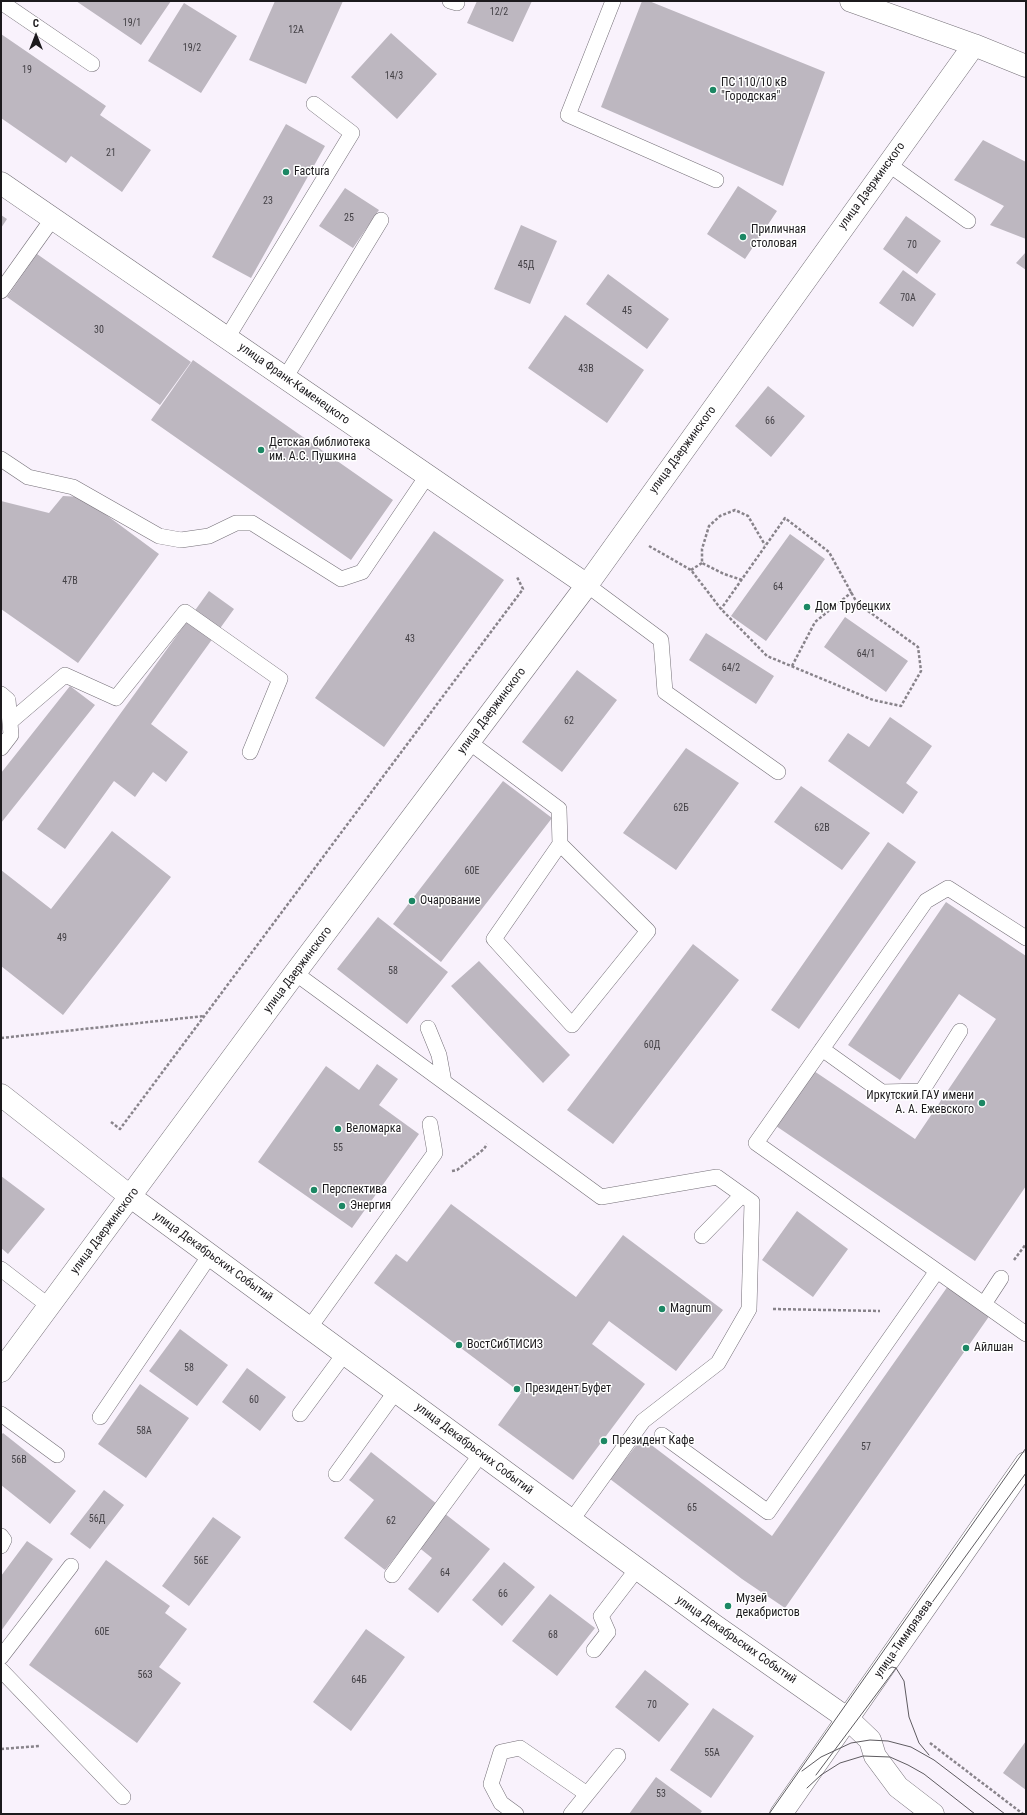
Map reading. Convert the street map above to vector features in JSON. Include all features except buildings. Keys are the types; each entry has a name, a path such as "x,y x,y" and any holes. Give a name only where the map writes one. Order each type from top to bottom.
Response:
{"main road":[{"path":"851,1 974,45 1026,66"},
{"name":"улица Дзержинского","path":"1,1371 295,973 587,585 974,45"},
{"name":"улица Франк-Каменецкого","path":"1,183 587,585"},
{"name":"улица Декабрьских Событий","path":"1,1095 131,1197 310,1327 571,1521 848,1719 870,1740 875,1756 898,1787 933,1814"},
{"name":"улица Тимирязева","path":"781,1814 1026,1463"}],"lane":[{"path":"613,1 568,114 716,180"},
{"path":"1,2 92,64"},
{"path":"227,338 352,133 314,104"},
{"path":"888,164 968,221"},
{"path":"1,291 53,218"},
{"path":"285,378 381,220"},
{"path":"1,459 28,477 73,487 159,536 181,540 208,536 236,523 252,523 341,579 362,572 427,476"},
{"path":"587,585 661,640 666,692 778,772"},
{"path":"10,722 65,675 116,698 185,612 280,679 250,752"},
{"path":"1,694 8,700 11,735 1,748"},
{"path":"469,742 559,809 560,844 494,939 572,1025 648,930 560,844"},
{"path":"1026,938 948,888 926,901 756,1143 1026,1334"},
{"path":"295,973 601,1197 716,1177 752,1202 748,1309 718,1363 643,1421 571,1521"},
{"path":"428,1028 439,1055 444,1082"},
{"path":"822,1049 882,1092 922,1091 960,1031"},
{"path":"310,1327 435,1153 430,1124"},
{"path":"702,1236 742,1195"},
{"path":"100,1417 210,1255"},
{"path":"1,1269 49,1306"},
{"path":"662,1435 768,1512 937,1271"},
{"path":"984,1304 1001,1278"},
{"path":"300,1414 345,1353"},
{"path":"336,1474 396,1391"},
{"path":"1,1414 57,1455"},
{"path":"392,1575 481,1454"},
{"path":"1,1536 4,1540 1,1546"},
{"path":"1,1657 71,1566"},
{"path":"594,1650 608,1632 601,1616 637,1569"},
{"path":"1,1670 123,1797"},
{"path":"516,1814 501,1803 491,1784 501,1752 520,1748 587,1794"},
{"path":"571,1814 618,1756"}],"path":[{"path":"702,563 702,549 709,526 720,516 735,510 748,516 765,545"},
{"path":"642,542 691,570 721,609 767,656 873,700 901,706 921,671 918,647 857,603 829,552 785,518 721,609"},
{"path":"691,570 702,563"},
{"path":"702,563 724,574 742,580"},
{"path":"111,1122 120,1129 523,589 517,577"},
{"path":"792,666 815,622 852,592"},
{"path":"1,1038 204,1016"},
{"path":"417,1179 457,1170 484,1149 498,1121"},
{"path":"748,1309 909,1311"},
{"path":"930,1743 1023,1814"},
{"path":"1,1749 72,1744"}],"tram line":[{"path":"769,1814 1026,1448"},
{"path":"896,1668 892,1667 881,1673 1026,1473"},
{"path":"896,1668 904,1681 909,1717 919,1743 929,1755"},
{"path":"816,1775 896,1668"},
{"path":"802,1771 821,1757 851,1743 870,1740 888,1741 911,1747 934,1760 1005,1814"},
{"path":"807,1788 821,1775 840,1763 863,1756 890,1757 924,1774 975,1814"}],"place":[{"name":"ПС 110/10 кВ \"Городская\"","path":"713,90"},
{"name":"Factura","path":"286,172"},
{"name":"Приличная столовая","path":"743,237"},
{"name":"Детская библиотека им. А.С. Пушкина","path":"261,450"},
{"name":"Дом Трубецких","path":"807,607"},
{"name":"Очарование","path":"412,901"},
{"name":"Иркутский ГАУ имени А. А. Ежевского","path":"982,1103"},
{"name":"Веломарка","path":"338,1129"},
{"name":"Перспектива","path":"314,1190"},
{"name":"Энергия","path":"342,1206"},
{"name":"Magnum","path":"662,1309"},
{"name":"ВостСибТИСИЗ","path":"459,1345"},
{"name":"Айлшан","path":"966,1348"},
{"name":"Президент Буфет","path":"517,1389"},
{"name":"Президент Кафе","path":"604,1441"},
{"name":"Музей декабристов","path":"728,1606"}]}
